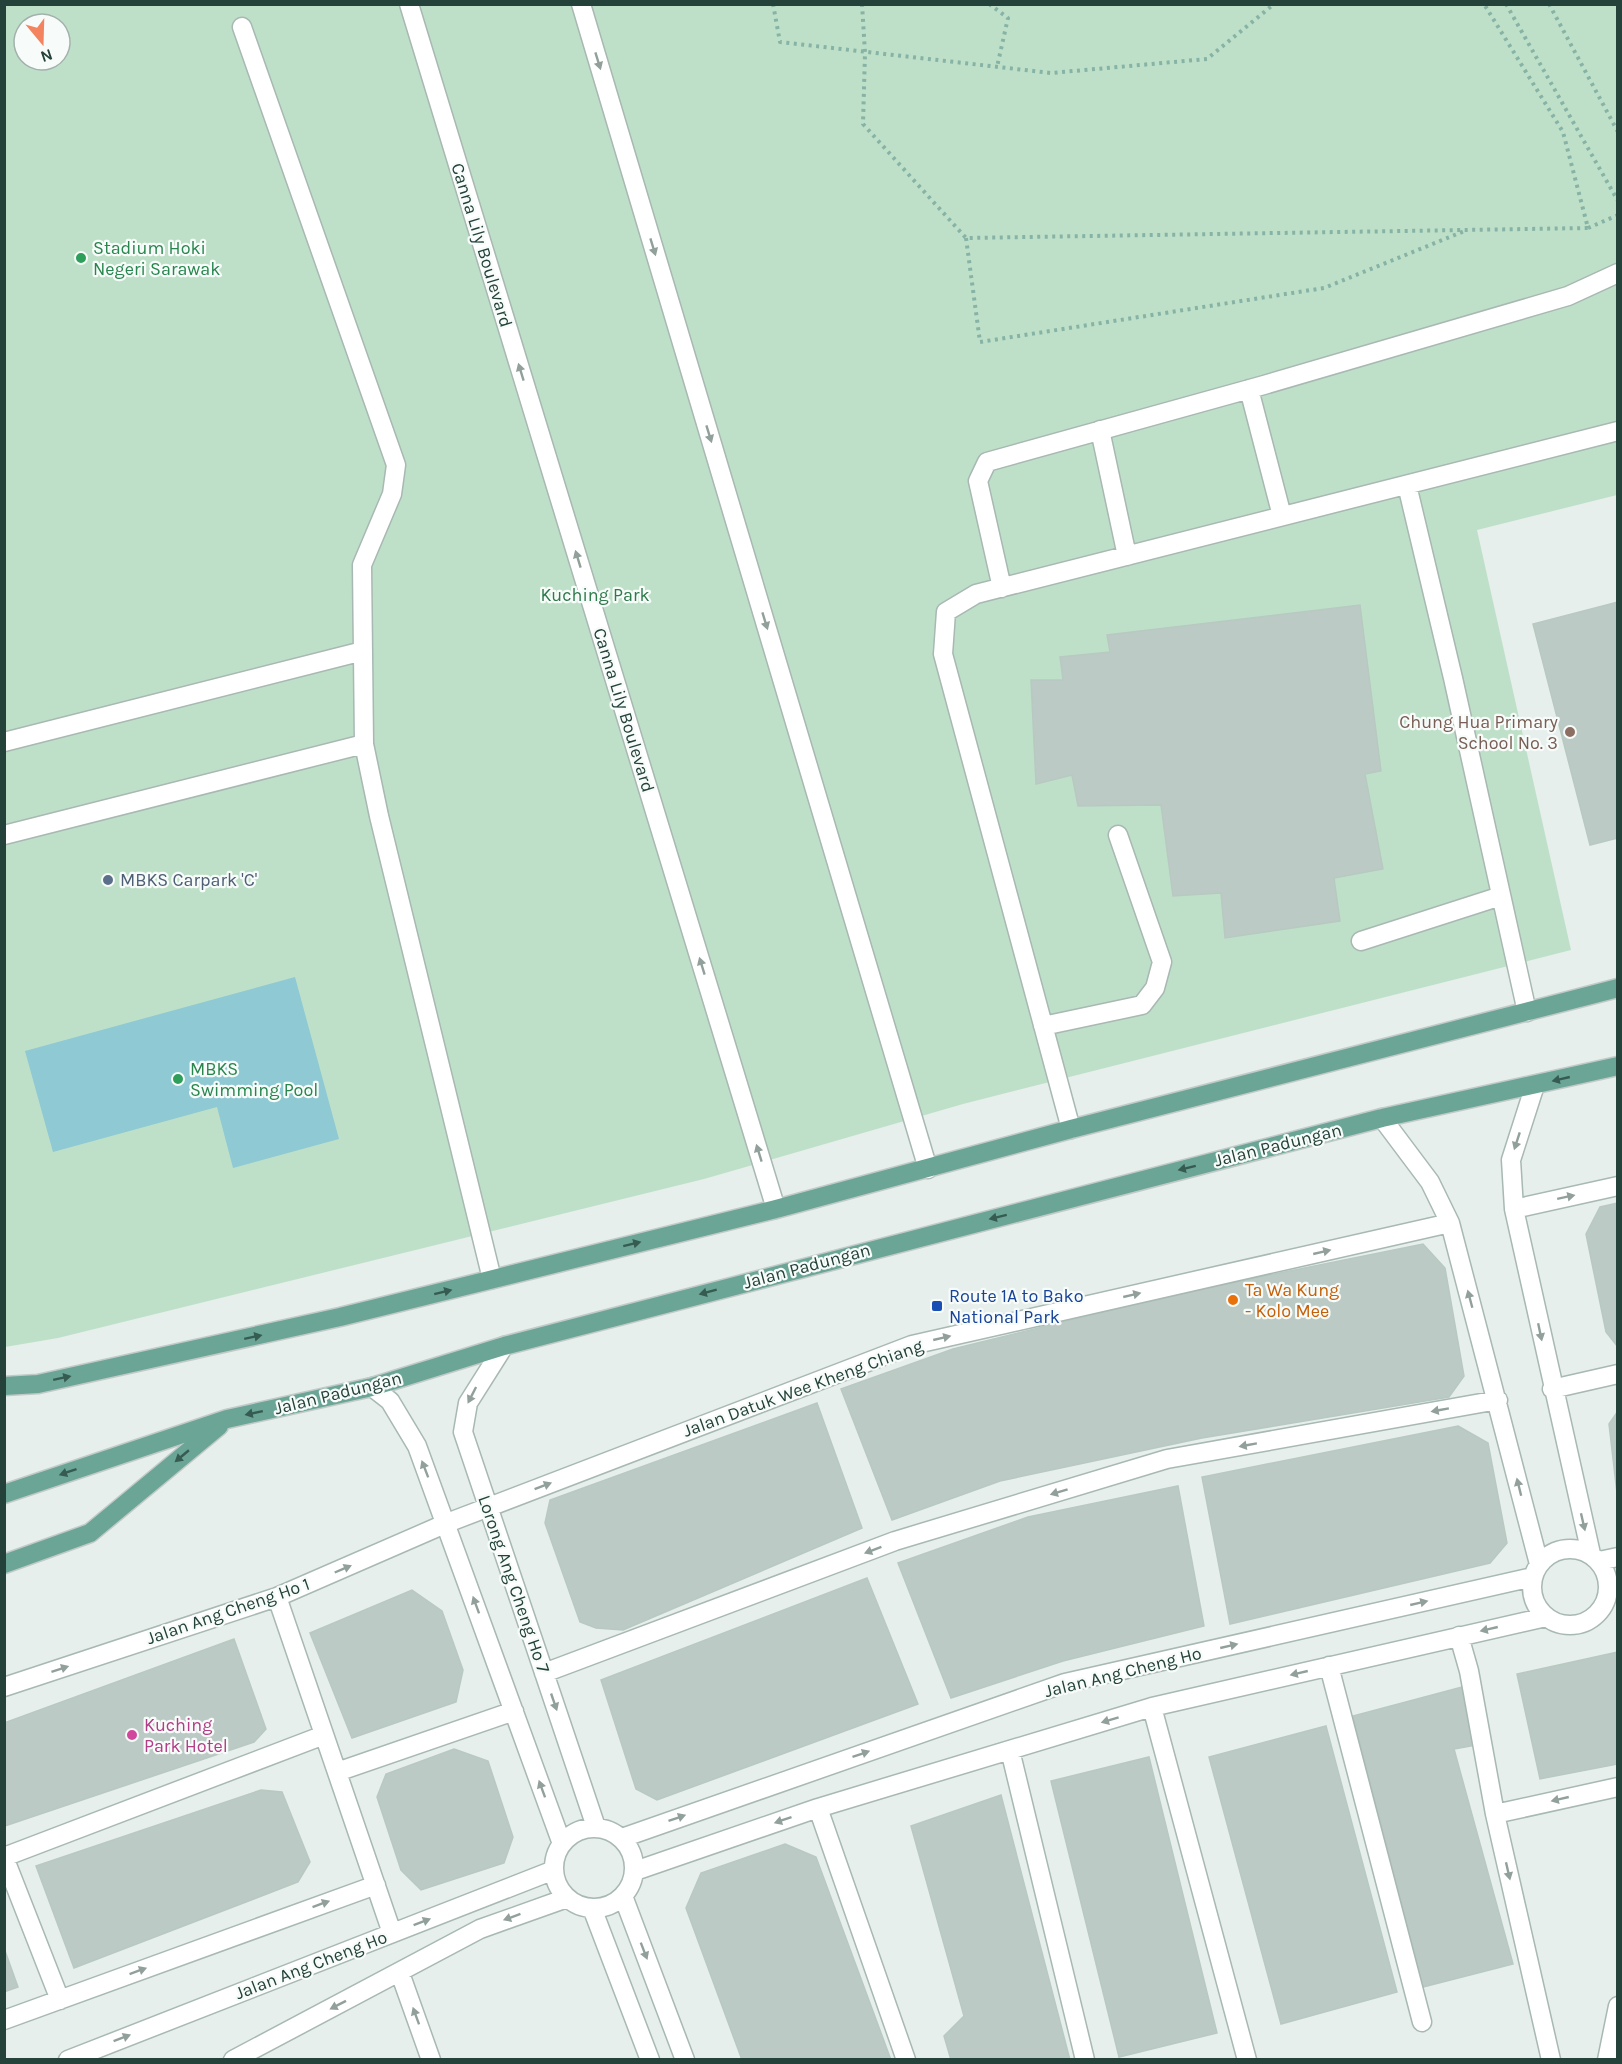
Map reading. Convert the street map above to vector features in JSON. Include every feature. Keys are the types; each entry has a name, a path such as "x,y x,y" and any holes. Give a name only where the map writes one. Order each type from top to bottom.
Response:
{"main road":[{"path":"4,1392 340,1317 776,1209 1071,1129 1617,988"},
{"name":"Jalan Padungan","path":"4,1494 227,1419 372,1387 504,1346 1382,1118 1617,1066"},
{"path":"4,1386 38,1384"},
{"path":"4,1564 90,1533 227,1419"}],"street":[{"name":"Canna Lily Boulevard","path":"409,4 776,1209"},
{"path":"581,4 928,1169"},
{"path":"242,27 396,465 392,494 362,565 364,744 379,816 492,1279"},
{"path":"1002,588 978,481 987,462 1568,296 1617,275"},
{"path":"1249,388 1282,516"},
{"path":"1100,430 1127,556"},
{"path":"1071,1129 943,654 946,612 976,594 1617,431"},
{"path":"1407,485 1453,678 1527,1012"},
{"path":"4,742 363,651"},
{"path":"4,835 364,744"},
{"path":"1043,1026 1142,1005 1155,988 1162,962 1118,835"},
{"path":"1361,941 1501,896"},
{"path":"1382,1118 1430,1182 1450,1223 1498,1400 1536,1571 1532,1592 1536,1604 1546,1617 1559,1623 1584,1622 1597,1615 1611,1602 1607,1575 1595,1557 1552,1389 1514,1209 1511,1160 1535,1085"},
{"path":"1514,1209 1617,1186"},
{"name":"Jalan Datuk Wee Kheng Chiang","path":"447,1523 912,1345 1450,1223"},
{"name":"Lorong Ang Cheng Ho 7","path":"504,1346 468,1403 463,1432 596,1827"},
{"path":"1552,1389 1617,1374"},
{"path":"372,1387 390,1401 406,1426 447,1523 562,1844"},
{"path":"544,1673 895,1541 1167,1459 1498,1400"},
{"name":"Jalan Ang Cheng Ho 1","path":"4,1687 277,1597 447,1523"},
{"path":"1536,1571 1556,1551 1567,1548 1595,1557 1617,1557"},
{"name":"Jalan Ang Cheng Ho","path":"622,1838 1065,1683 1536,1571"},
{"path":"277,1597 392,1933"},
{"path":"635,1871 818,1808 1152,1707 1546,1617"},
{"path":"1459,1636 1469,1671 1495,1814 1551,2060"},
{"path":"1329,1666 1422,2022"},
{"path":"1152,1707 1247,2060"},
{"path":"337,1772 514,1711"},
{"path":"60,2000 4,1857 324,1735"},
{"path":"1010,1750 1085,2060"},
{"path":"1495,1814 1617,1787"},
{"path":"818,1808 906,2060"},
{"path":"596,1827 614,1832 622,1838 632,1853 635,1871 631,1885 623,1896 614,1903 592,1908 579,1905 567,1898 555,1880 554,1870 556,1856 562,1844 571,1834 596,1827"},
{"name":"Jalan Ang Cheng Ho","path":"68,2060 554,1870"},
{"path":"4,2020 375,1885"},
{"path":"623,1896 685,2060"},
{"path":"233,2060 480,1929 567,1898"},
{"path":"592,1908 650,2060"},
{"path":"400,1973 431,2060"},
{"path":"1607,2060 1617,2006"}],"path":[{"path":"773,4 780,42 1051,73 1207,59 1275,4"},
{"path":"861,4 865,53 863,124 966,238 980,342 1324,288 1471,228"},
{"path":"989,4 1008,18 997,67"},
{"path":"1484,4 1563,132 1588,228"},
{"path":"1506,4 1617,201"},
{"path":"1549,4 1617,132"},
{"path":"966,238 1471,228 1588,228 1617,215"}],"green space":[{"name":"Kuching Park","path":"5,5 1617,5 1617,495 1477,530 1571,950 963,1104 704,1179 58,1338 5,1347"}],"water":[{"name":"MBKS Swimming Pool","path":"295,977 339,1139 233,1168 217,1107 53,1152 25,1051"}],"building":[{"path":"1618,602 1618,838 1590,845 1533,624"},
{"path":"1360,605 1381,771 1365,774 1383,869 1334,878 1340,921 1225,938 1221,893 1173,896 1161,805 1078,806 1072,775 1036,784 1031,680 1063,680 1060,657 1110,652 1107,635"},
{"path":"1618,1203 1618,1347 1606,1332 1586,1234 1600,1207"},
{"path":"1423,1244 1445,1268 1464,1376 1449,1397 1202,1438 1000,1481 892,1520 841,1389 953,1349 1176,1294"},
{"path":"817,1403 862,1528 623,1630 596,1628 580,1622 545,1523 550,1500"},
{"path":"1618,1411 1618,1502 1609,1424"},
{"path":"1458,1426 1488,1443 1507,1543 1490,1563 1230,1624 1202,1477"},
{"path":"1178,1486 1204,1626 1063,1661 951,1698 898,1563 1028,1517"},
{"path":"867,1578 918,1704 657,1800 636,1789 601,1680"},
{"path":"412,1590 442,1611 463,1670 456,1702 352,1738 310,1633"},
{"name":"Kuching Park Hotel","path":"234,1639 266,1729 254,1742 5,1826 4,1723"},
{"path":"1618,1652 1618,1764 1540,1779 1517,1674"},
{"path":"1466,1686 1477,1745 1454,1749 1513,1964 1423,1987 1353,1716"},
{"path":"1326,1726 1397,1992 1281,2024 1209,1757"},
{"path":"454,1749 488,1761 513,1837 504,1863 421,1890 401,1870 377,1797 386,1774"},
{"path":"1149,1757 1217,2033 1119,2057 1051,1781"},
{"path":"261,1790 282,1792 310,1862 298,1882 74,1968 36,1866"},
{"path":"1001,1795 1070,2060 951,2060 944,2036 964,2016 911,1826"},
{"path":"785,1844 816,1857 891,2060 742,2060 686,1908 701,1873"},
{"path":"4,1948 18,1987 4,1992"}],"place":[{"name":"Stadium Hoki Negeri Sarawak","path":"81,258"},
{"name":"Chung Hua Primary School No. 3","path":"1570,732"},
{"name":"MBKS Carpark 'C'","path":"108,880"},
{"name":"MBKS Swimming Pool","path":"178,1079"},
{"name":"Ta Wa Kung - Kolo Mee","path":"1233,1300"},
{"name":"Route 1A to Bako National Park","path":"937,1306"},
{"name":"Kuching Park Hotel","path":"132,1735"}]}
